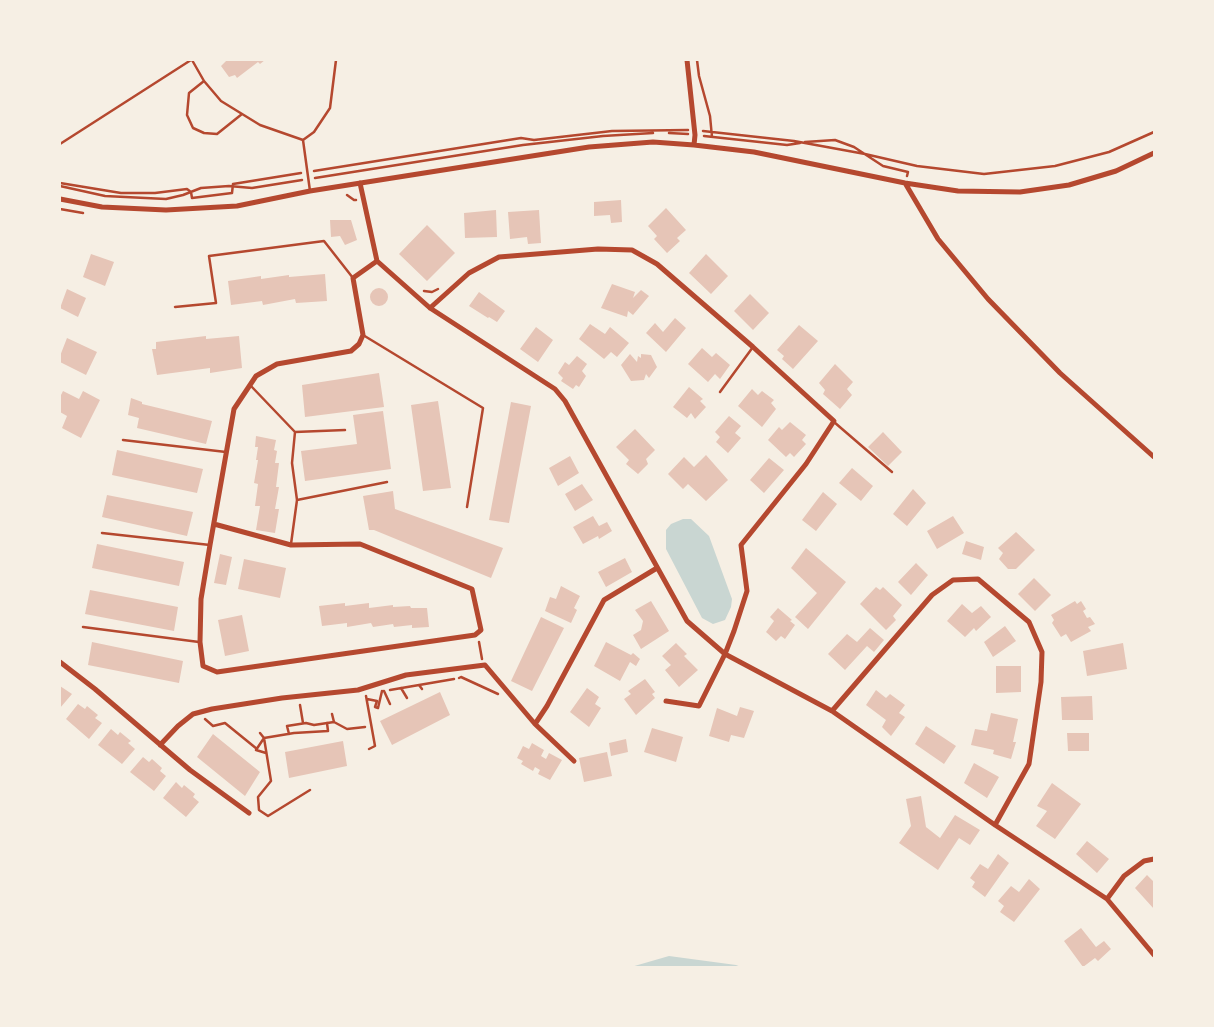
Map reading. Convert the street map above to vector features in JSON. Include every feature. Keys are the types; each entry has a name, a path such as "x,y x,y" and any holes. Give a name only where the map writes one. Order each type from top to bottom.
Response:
{"street":[{"path":"688,60 695,130 694,144"},
{"path":"60,199 102,207 166,210 237,206 310,191 589,147 653,142 694,144 754,152 905,183 958,191 1020,192 1070,185 1116,171 1154,153"},
{"path":"905,183 938,240 988,299 1060,373 1154,457"},
{"path":"360,184 377,261 430,308 555,389 570,410 688,621 725,654 832,712 995,825 1107,899 1154,955"},
{"path":"430,308 469,273 499,257 598,250 632,250 657,264 753,347 834,422 806,464 741,545 746,591 725,654 699,706 666,700"},
{"path":"214,524 291,545 360,544 472,589 481,630 476,635 217,672 203,666 200,642 201,599 226,452 234,409 256,376 277,364 351,351 359,344 364,335 353,278 377,261"},
{"path":"535,724 547,706 604,600 657,568"},
{"path":"832,712 932,595 953,580 978,579 1029,622 1042,652 1041,682 1029,764 995,825"},
{"path":"60,662 190,770 249,813"},
{"path":"160,745 178,726 193,714 212,708 358,690 406,675 485,665 535,724 574,761"},
{"path":"1107,899 1124,876 1144,861 1154,859"}],"lane":[{"path":"60,144 192,60 204,81 221,101 260,125 303,140"},
{"path":"303,140 314,132 330,108 336,60"},
{"path":"204,81 189,93 188,115 193,128 204,133 217,134 242,114"},
{"path":"303,140 310,191"},
{"path":"175,307 216,303 209,256 324,241 353,278"},
{"path":"364,335 483,408 466,507"},
{"path":"720,392 753,347"},
{"path":"250,385 295,432 345,430"},
{"path":"834,422 892,472"},
{"path":"291,545 297,500 292,463 295,432"},
{"path":"123,440 226,452"},
{"path":"297,500 387,482"},
{"path":"102,533 210,545"},
{"path":"83,627 200,642"}],"path":[{"path":"697,60 699,76 710,116 712,137"},
{"path":"60,183 121,193 155,193 188,189 191,192 192,198 232,193 233,184 521,138 534,140 612,131 695,130 794,141 917,166 984,174 1055,166 1109,152 1154,132"},
{"path":"339,195 348,195 354,200 363,198"},
{"path":"421,291 432,292 442,287"},
{"path":"476,635 483,665"},
{"path":"374,693 461,677 498,694 505,688"},
{"path":"419,685 422,689"},
{"path":"401,688 407,698"},
{"path":"367,699 377,701 375,707 378,708 383,691"},
{"path":"383,691 390,704"},
{"path":"359,695 366,694 367,699 375,746 369,749"},
{"path":"292,705 300,703 303,723"},
{"path":"332,714 334,722"},
{"path":"203,718 213,726 225,723 256,750 266,753"},
{"path":"289,734 287,726 303,723 314,725 334,722 348,729 365,727"},
{"path":"257,749 264,738 328,731 327,723"},
{"path":"260,733 264,738 271,781 258,797 259,810 268,816 310,790"}],"shaded area":[{"path":"683,519 691,519 709,536 732,599 731,607 725,620 713,624 702,618 666,549 666,530 671,524"},
{"path":"669,956 736,965 741,967 631,967"}],"building":[{"path":"227,60 265,60 260,64 258,62 237,78 235,75 229,77 221,66"},
{"path":"621,200 622,222 611,223 610,215 594,216 594,202"},
{"path":"666,208 686,230 677,238 680,241 667,253 654,239 657,236 648,226"},
{"path":"496,210 497,237 465,238 464,213"},
{"path":"539,210 541,243 528,244 527,237 510,239 508,212"},
{"path":"330,220 351,220 357,240 345,245 340,236 331,237"},
{"path":"427,225 455,253 427,281 399,254"},
{"path":"91,254 114,262 105,286 83,277"},
{"path":"706,254 728,276 711,294 689,273"},
{"path":"325,274 327,301 296,303 295,299 263,305 262,301 231,305 228,281 261,276 261,279 289,275 289,277"},
{"path":"612,284 635,292 633,298 641,290 649,296 633,315 628,311 627,317 601,308"},
{"path":"379,288 385,291 388,297 385,303 379,306 373,303 370,297 373,291"},
{"path":"67,289 86,298 78,317 60,308"},
{"path":"479,292 505,311 497,322 469,306"},
{"path":"750,294 769,313 753,330 734,311"},
{"path":"675,318 686,328 666,352 646,333 655,323 663,332"},
{"path":"590,324 605,334 610,327 629,343 617,357 611,352 604,359 579,339"},
{"path":"799,325 818,341 793,369 782,359 784,356 777,350"},
{"path":"536,327 553,340 538,362 520,349"},
{"path":"206,336 206,339 239,336 242,368 210,373 210,368 157,375 152,349 156,349 156,342"},
{"path":"67,338 97,352 86,375 60,362 60,356"},
{"path":"702,348 712,357 716,353 730,365 720,379 715,374 708,382 688,364"},
{"path":"630,354 637,362 638,356 641,358 641,354 651,355 657,367 649,378 646,374 644,380 631,381 621,365"},
{"path":"577,356 587,364 582,371 586,376 579,387 576,385 573,389 561,381 563,378 558,373 565,362 569,365"},
{"path":"835,364 853,382 847,389 852,395 840,409 823,394 825,390 819,383"},
{"path":"379,373 384,407 305,417 302,385"},
{"path":"689,387 703,399 700,401 706,407 695,419 691,413 687,418 673,407"},
{"path":"752,389 758,395 762,391 774,400 771,403 776,409 762,427 738,406"},
{"path":"63,391 79,399 83,391 100,400 81,438 62,428 67,416 60,412 60,397"},
{"path":"131,398 142,402 142,404 212,421 206,444 137,428 139,418 128,415"},
{"path":"438,401 451,488 423,491 411,405"},
{"path":"511,402 531,406 509,523 489,520"},
{"path":"383,411 391,469 305,481 301,451 357,444 353,415"},
{"path":"729,416 741,426 735,433 741,438 728,453 716,442 720,437 715,432"},
{"path":"790,422 806,435 802,440 806,444 794,457 790,453 786,457 768,440 779,427 782,430"},
{"path":"635,429 655,450 646,459 648,464 638,474 626,464 629,460 616,447"},
{"path":"883,432 902,452 888,466 868,447"},
{"path":"256,436 276,440 274,450 277,451 275,463 279,463 276,487 279,487 275,509 279,509 275,533 256,530 260,506 255,506 258,484 254,483 258,460 256,460 258,447 255,447"},
{"path":"117,450 203,469 197,493 112,475"},
{"path":"706,455 728,480 706,501 688,484 683,489 668,474 684,457 694,467"},
{"path":"570,456 579,473 558,486 549,468"},
{"path":"769,458 784,470 764,493 750,480"},
{"path":"852,468 873,486 861,501 839,483"},
{"path":"582,484 593,500 575,511 565,494"},
{"path":"913,489 926,503 907,526 893,514"},
{"path":"393,491 395,509 503,548 491,578 374,530 369,530 363,496"},
{"path":"823,492 837,504 816,531 802,520"},
{"path":"107,495 193,512 187,536 102,517"},
{"path":"593,516 599,526 607,522 612,531 599,539 598,536 583,544 573,527"},
{"path":"953,516 964,533 937,549 927,531"},
{"path":"1016,532 1035,550 1016,569 1008,569 999,559 1003,553 998,548"},
{"path":"966,541 984,547 981,560 962,554"},
{"path":"97,544 184,562 179,586 92,568"},
{"path":"806,548 846,582 808,629 795,617 817,593 791,568"},
{"path":"220,554 232,557 226,585 214,583"},
{"path":"625,558 632,572 606,587 598,572"},
{"path":"244,559 286,568 280,598 238,589"},
{"path":"916,563 928,575 911,595 898,582"},
{"path":"1034,578 1051,595 1035,611 1018,594"},
{"path":"561,586 580,596 574,608 577,610 571,623 545,611 550,597 556,599"},
{"path":"876,587 880,590 883,587 902,605 893,616 896,620 886,630 860,604"},
{"path":"90,590 178,607 174,631 85,614"},
{"path":"651,601 669,631 641,649 633,635 641,630 643,621 635,610"},
{"path":"1075,601 1077,604 1081,601 1086,609 1083,611 1087,618 1090,617 1095,624 1088,627 1091,631 1071,642 1066,634 1061,637 1052,623 1054,620 1051,615"},
{"path":"345,603 345,606 369,603 369,608 393,605 393,607 427,608 429,627 412,628 412,625 394,627 393,624 373,627 371,623 347,627 347,623 322,626 319,606"},
{"path":"962,604 972,613 981,606 991,617 976,631 974,628 965,637 947,621"},
{"path":"778,608 795,625 785,639 781,636 776,641 766,632 774,621 770,617"},
{"path":"242,615 249,651 225,656 218,620"},
{"path":"541,617 564,628 532,691 511,681"},
{"path":"1005,626 1016,641 993,657 984,642"},
{"path":"870,628 884,640 874,652 867,646 845,670 828,654 847,634 857,642"},
{"path":"92,642 183,661 179,683 88,665"},
{"path":"606,642 631,655 633,653 640,659 636,666 630,662 620,681 594,666"},
{"path":"676,643 687,654 684,656 698,670 679,687 665,670 671,665 662,656"},
{"path":"1123,643 1127,669 1087,676 1083,651"},
{"path":"996,666 1021,666 1021,692 996,693"},
{"path":"645,679 655,692 652,694 655,698 636,715 624,699 631,694 628,691"},
{"path":"60,686 72,694 60,708"},
{"path":"587,688 599,697 595,704 601,708 589,727 570,712"},
{"path":"876,690 886,698 890,694 905,705 899,713 905,717 891,736 882,727 886,720 866,705"},
{"path":"440,692 450,715 392,745 380,721"},
{"path":"1092,696 1093,720 1062,720 1061,697"},
{"path":"78,704 85,709 87,706 98,715 95,718 102,723 89,739 66,719"},
{"path":"740,707 754,711 744,738 731,735 729,742 709,736 717,708 737,716"},
{"path":"991,713 1018,719 1013,742 1016,742 1011,759 993,754 994,750 971,745 975,729 987,731"},
{"path":"926,726 956,746 944,764 915,744"},
{"path":"652,728 683,737 676,762 644,752"},
{"path":"111,729 118,735 120,732 131,741 128,743 135,749 122,764 98,745"},
{"path":"1067,733 1089,733 1089,751 1068,751"},
{"path":"213,734 260,772 245,796 197,757"},
{"path":"626,739 628,752 611,756 609,743"},
{"path":"343,741 347,766 289,778 285,752"},
{"path":"532,743 544,750 541,756 546,759 549,753 562,760 550,780 538,774 540,770 535,767 533,771 521,764 523,761 517,758 523,746 529,749"},
{"path":"607,752 612,776 584,782 579,758"},
{"path":"143,757 149,762 152,759 162,768 160,771 166,776 154,791 130,772"},
{"path":"974,763 999,777 987,798 964,783"},
{"path":"176,782 182,788 184,785 195,794 193,797 199,802 186,817 163,798"},
{"path":"1052,783 1081,804 1055,839 1036,826 1047,811 1037,806"},
{"path":"921,796 926,827 940,838 955,815 980,830 970,845 959,838 938,870 899,843 911,826 906,799"},
{"path":"1087,841 1109,859 1097,873 1076,854"},
{"path":"998,854 1009,863 985,897 972,887 975,882 970,878 980,864 988,869"},
{"path":"1147,875 1154,882 1154,909 1135,888"},
{"path":"1029,879 1040,889 1014,922 1000,912 1004,906 998,901 1011,886 1019,892"},
{"path":"1081,928 1096,947 1104,941 1111,949 1098,961 1095,958 1083,967 1064,941"}]}
